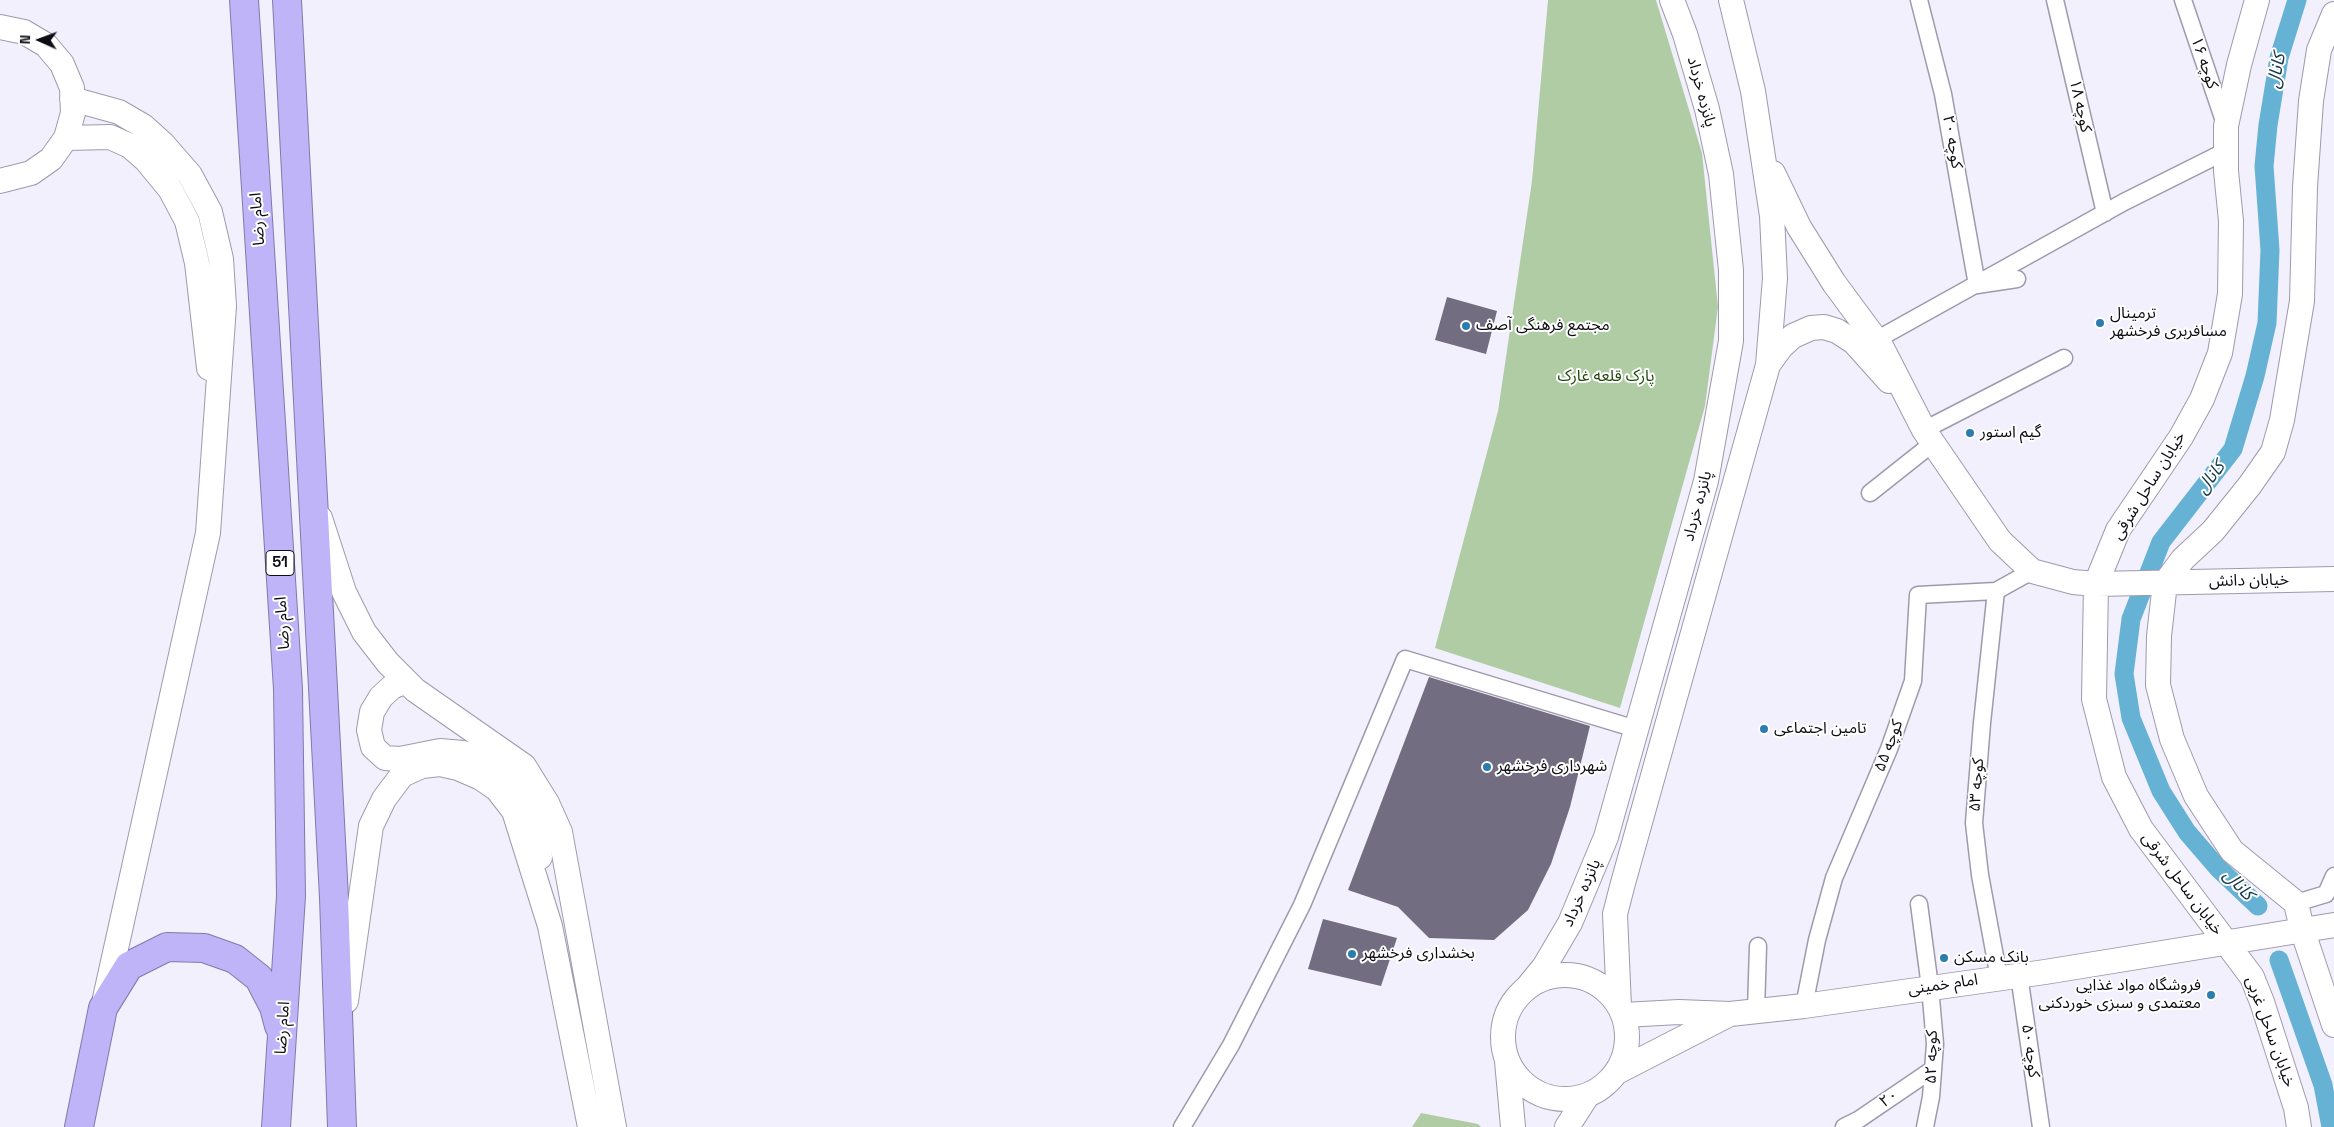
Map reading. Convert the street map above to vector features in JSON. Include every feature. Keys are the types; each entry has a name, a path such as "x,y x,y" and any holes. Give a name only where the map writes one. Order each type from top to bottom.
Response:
{"highway":[{"name":"امام رضا","path":"244,0 288,689 292,896 276,1127"},
{"name":"51","path":"287,0 310,473 334,898 342,1127"},
{"path":"78,1127 103,1008 129,966 167,947 204,948 235,960 259,978 274,1007 282,1041"}],"main road":[{"name":"پانزده خرداد","path":"1526,989 1544,966 1570,923 1606,837 1706,481 1731,341 1731,270 1721,174 1707,109 1685,34 1672,0"},
{"name":"پانزده خرداد","path":"1621,1011 1616,914 1623,882 1768,365 1775,278 1772,216 1753,91 1731,0"},
{"name":"خیابان ساحل شرقی","path":"2237,941 2140,829 2114,777 2094,699 2105,584 2118,530 2181,437 2202,399 2220,353 2230,294 2231,221 2226,126 2239,65 2257,0"},
{"path":"2334,14 2319,50 2311,101 2305,187 2302,302 2282,420 2273,452 2213,531 2183,559 2165,583 2159,636 2158,685 2172,739 2196,796 2232,851 2296,903 2295,931 2334,1025"},
{"path":"0,181 31,173 51,159 66,138 73,113 72,88 62,64 46,45 24,32 1,26"},
{"path":"72,99 119,112 143,126 163,144 190,175 210,212 221,259 224,306 208,533 103,1008"},
{"path":"66,138 110,137 130,146 146,160 170,189 187,221 197,263 216,421"},
{"path":"1761,149 1800,227 1834,283 1876,340 1928,436 2000,541 2032,571"},
{"path":"1768,365 1793,336 1811,328 1824,327 1837,331 1854,342 1907,400"},
{"path":"310,473 322,526 344,592 364,632 388,663 415,690 524,766 547,803 560,832 614,1127"},
{"name":"خیابان دانش","path":"2032,571 2073,582 2105,584 2334,579"},
{"path":"406,681 392,687 382,697 372,712 370,730 373,747 385,758 400,759 440,752 463,753 502,769 516,783 533,808 550,926 590,1127"},
{"path":"340,1048 370,826 384,799 402,775 422,766 440,764 466,771 481,778 496,789 514,811 550,926"},
{"name":"امام خمینی","path":"1621,1011 1730,1014 1804,1006 2334,925"},
{"name":"خیابان ساحل غربی","path":"2237,941 2262,1002 2296,1108 2299,1127"},
{"path":"1507,1060 1517,1076 1531,1090 1549,1098 1568,1100 1588,1096 1604,1086 1617,1072 1625,1054 1628,1034 1621,1011 1608,992 1593,982 1576,976 1559,975 1542,980 1526,989 1513,1003 1505,1021 1503,1041 1507,1060 1513,1127"},
{"name":"امام خمینی","path":"1617,1072 1730,1014"},
{"path":"1567,1127 1588,1096"}],"street":[{"name":"کوچه ۲۰","path":"1919,0 1944,94 1977,285"},
{"name":"کوچه ۱۸","path":"2055,0 2105,212"},
{"name":"کوچه ۱۶","path":"2183,0 2226,126"},
{"path":"1876,340 2105,212 2226,151"},
{"path":"1977,285 2017,279"},
{"path":"1870,492 1928,436 2064,358"},
{"name":"کوچه ۵۵","path":"1804,1006 1817,940 1834,878 1889,749 1913,680 1918,595 1996,591 2032,571"},
{"name":"کوچه ۵۳","path":"1996,591 1974,823 1982,884 2009,976"},
{"path":"1182,1127 1231,1045 1302,905 1405,658 1636,729"},
{"path":"2296,903 2326,894 2334,876"},
{"name":"کوچه ۵۲","path":"1919,904 1930,987 1935,1044 1925,1127"},
{"path":"1756,1011 1758,946"},
{"name":"کوچه ۵۰","path":"2009,976 2041,1127"},
{"name":"۲۰","path":"1844,1127 1858,1120 1933,1069"}],"green space":[{"name":"پارک قلعه غارک","path":"1548,0 1656,0 1702,153 1718,307 1705,406 1620,708 1435,648 1498,411 1532,181"},
{"path":"1421,1113 1478,1124 1481,1127 1412,1127"}],"building":[{"name":"مجتمع فرهنگی آصف","path":"1447,297 1497,311 1486,354 1435,340"},
{"name":"شهرداری فرخشهر","path":"1429,677 1590,726 1570,807 1551,864 1528,910 1494,940 1429,938 1398,907 1348,890"},
{"name":"بخشداری فرخشهر","path":"1323,919 1397,938 1381,986 1308,969"}],"waterway":[{"name":"کانال","path":"2258,906 2218,868 2187,832 2161,791 2131,718 2124,674 2131,619 2161,542 2233,449 2255,376 2267,323 2270,250 2264,166 2268,125 2279,58 2297,0"},
{"name":"کانال","path":"2279,960 2323,1085 2331,1127"}],"place":[{"name":"ترمینال مسافربری فرخشهر","path":"2100,323"},
{"name":"مجتمع فرهنگی آصف","path":"1466,326"},
{"name":"گیم استور","path":"1970,433"},
{"name":"تامین اجتماعی","path":"1764,729"},
{"name":"شهرداری فرخشهر","path":"1487,767"},
{"name":"بخشداری فرخشهر","path":"1352,954"},
{"name":"بانک مسکن","path":"1944,958"},
{"name":"فروشگاه مواد غذایی معتمدی و سبزی خوردکنی","path":"2211,995"}]}
